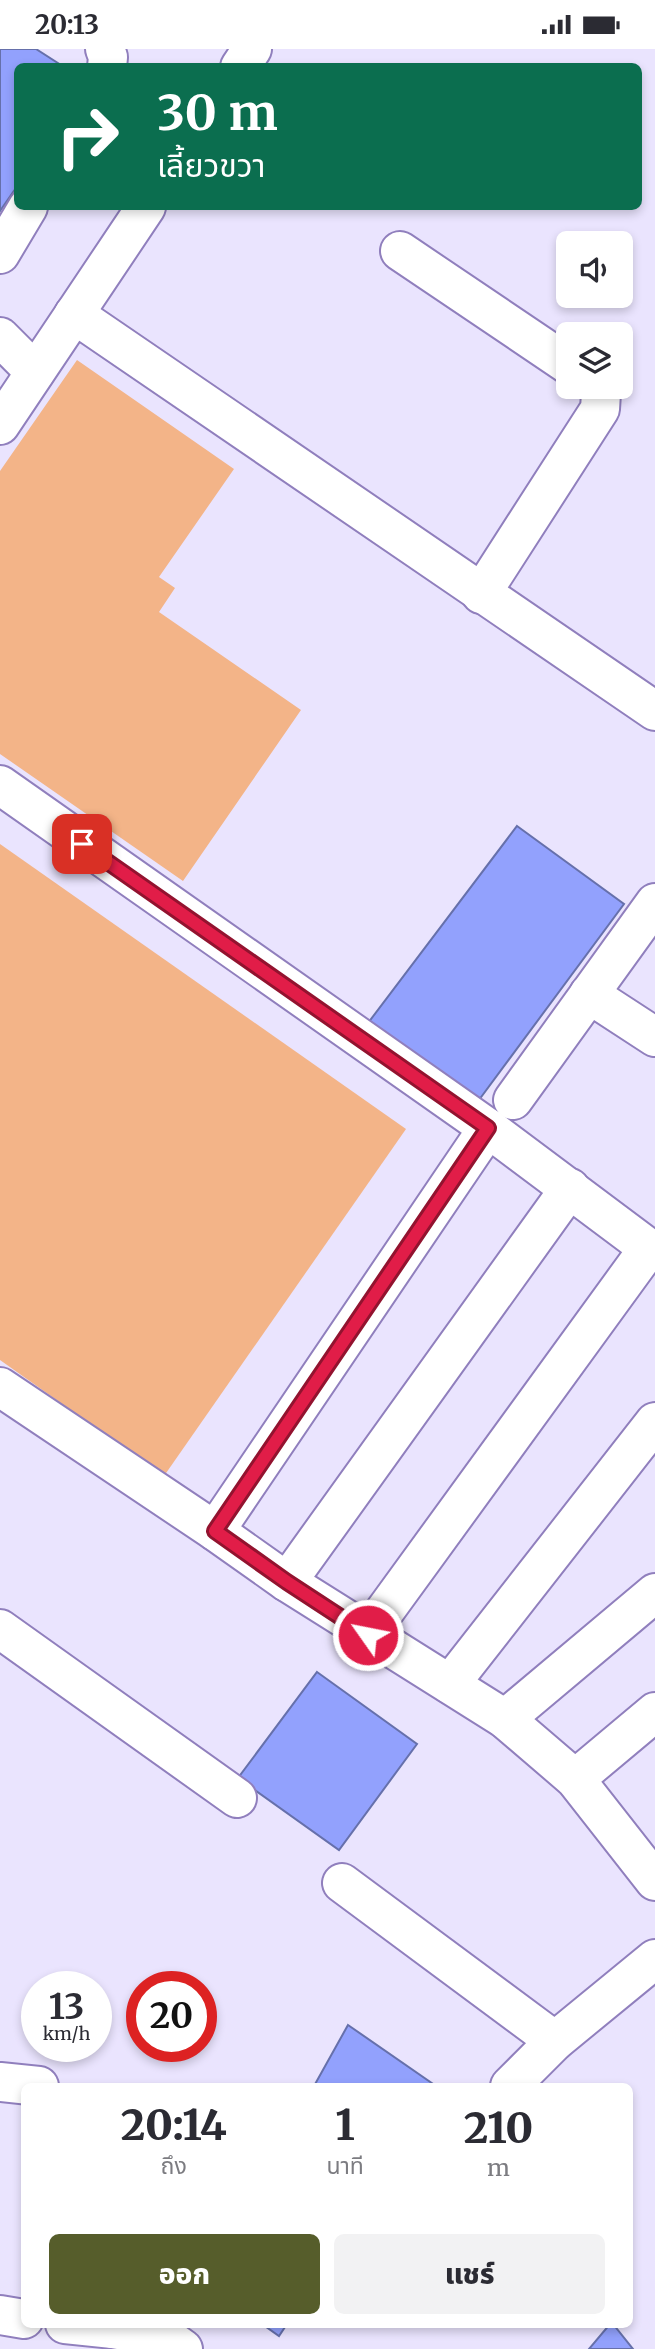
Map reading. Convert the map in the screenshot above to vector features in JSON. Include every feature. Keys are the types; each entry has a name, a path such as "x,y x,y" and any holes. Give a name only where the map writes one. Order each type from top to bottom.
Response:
{"street":[{"path":"0,254 26,210"},
{"path":"0,425 144,210"},
{"path":"400,251 556,356"},
{"path":"74,314 655,711"},
{"path":"0,337 35,372"},
{"path":"481,594 600,409 601,399"},
{"path":"0,785 488,1128 652,1251 368,1635"},
{"path":"513,1101 655,903"},
{"path":"589,994 655,1037"},
{"path":"215,1531 488,1128"},
{"path":"287,1582 570,1188"},
{"path":"0,1387 287,1582 505,1720 575,1779 655,1881"},
{"path":"450,1684 655,1422"},
{"path":"505,1720 655,1593"},
{"path":"0,1629 237,1798"},
{"path":"575,1779 655,1712"},
{"path":"342,1883 555,2041"},
{"path":"513,2083 555,2041 655,1959"},
{"path":"0,2082 21,2084"},
{"path":"0,2315 21,2318"},
{"path":"119,2328 169,2339 183,2349"}],"shaded area":[{"path":"77,360 234,469 159,577 175,588 159,612 301,710 183,881 0,754 0,471"},
{"path":"0,844 406,1129 164,1476 0,1360"}],"building":[{"path":"0,49 36,49 58,63 14,63 14,191 0,211"},
{"path":"517,826 624,904 476,1104 365,1027"},
{"path":"317,1672 417,1744 339,1850 238,1778"},
{"path":"348,2025 432,2083 316,2083"},
{"path":"268,2328 284,2328 279,2336"},
{"path":"607,2328 616,2328 633,2349 589,2349"}],"route":[{"path":"82,844 488,1128 215,1531 368,1635"}]}
